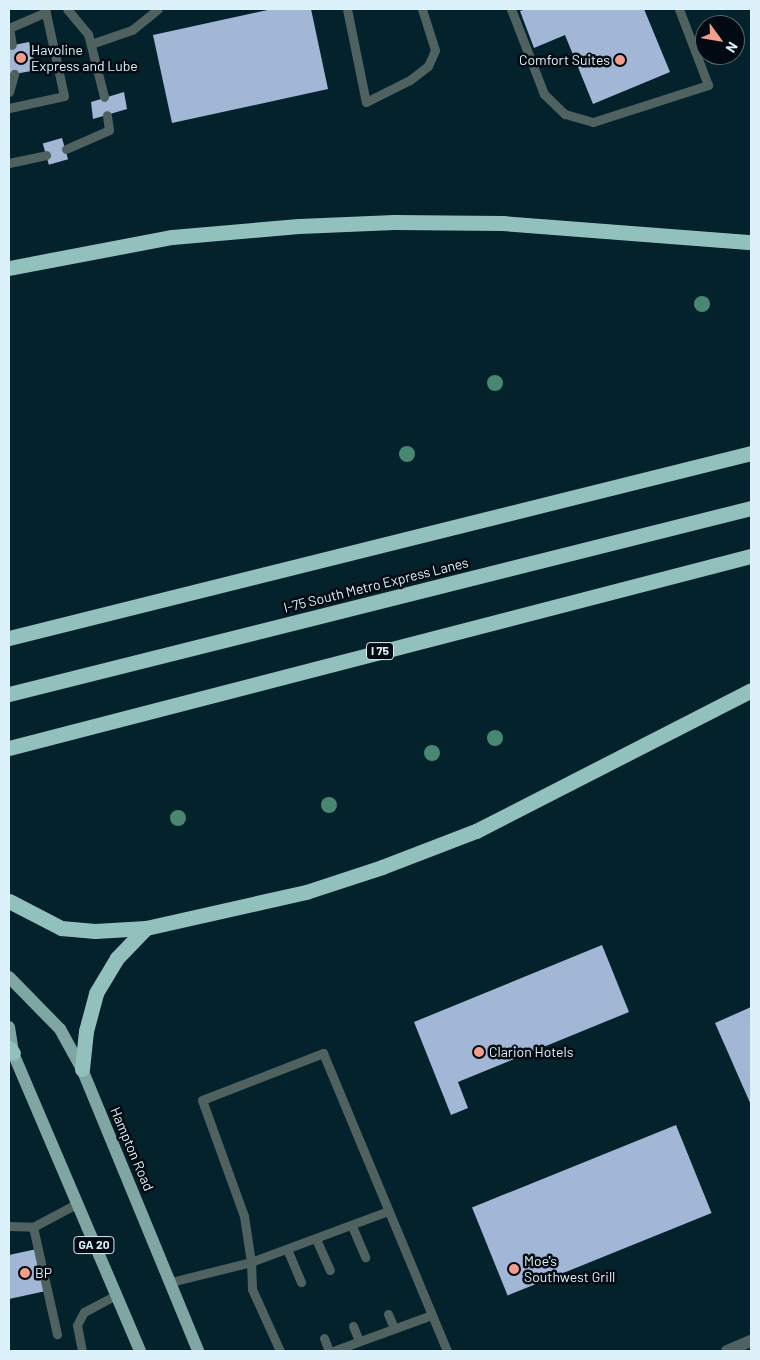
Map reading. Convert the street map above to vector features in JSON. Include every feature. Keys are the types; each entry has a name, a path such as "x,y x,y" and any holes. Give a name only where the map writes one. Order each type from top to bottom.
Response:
{"highway":[{"path":"9,268 172,237 299,226 385,222 502,223 751,242"},
{"path":"9,638 751,453"},
{"name":"I-75 South Metro Express Lanes","path":"9,694 751,508"},
{"name":"I 75","path":"9,748 751,556"},
{"path":"9,901 61,928 96,931 146,928 306,892 429,850 476,831 751,690"},
{"path":"82,1068 86,1031 96,993 117,958 146,928"}],"main road":[{"name":"Hampton Road","path":"9,977 60,1030 82,1068 198,1351"},
{"name":"GA 20","path":"9,1027 11,1051 140,1351"}],"street":[{"path":"727,1351 751,1341"}],"lane":[{"path":"67,9 88,34 104,97"},
{"path":"90,44 132,30 158,9"},
{"path":"347,9 366,102 410,80 428,66 435,50 422,9"},
{"path":"512,9 544,94 566,114 593,122 708,85 679,9"},
{"path":"9,108 64,96 46,10 9,28 12,45"},
{"path":"9,92 14,74"},
{"path":"66,149 109,130 107,115"},
{"path":"9,163 46,155"},
{"path":"280,1351 252,1289 251,1262 244,1216 202,1100 322,1053 447,1351"},
{"path":"9,1226 33,1227 76,1204"},
{"path":"170,1282 251,1262 388,1211"},
{"path":"352,1226 365,1257"},
{"path":"33,1227 57,1334"},
{"path":"316,1239 330,1270"},
{"path":"288,1249 301,1282"},
{"path":"82,1351 77,1325 84,1312 116,1295"},
{"path":"388,1314 394,1328"},
{"path":"324,1338 331,1351 432,1315"},
{"path":"353,1326 359,1341"}],"building":[{"path":"272,9 311,9 328,89 172,123 153,35"},
{"name":"Comfort Suites","path":"526,9 644,9 670,72 593,104 565,35 534,48 520,11"},
{"name":"Havoline Express and Lube","path":"29,42 37,70 9,75 9,46"},
{"path":"124,92 127,109 93,119 91,102"},
{"path":"62,138 68,159 49,165 43,144"},
{"name":"Clarion Hotels","path":"602,945 629,1012 458,1082 468,1108 451,1115 414,1022"},
{"path":"751,1007 751,1105 715,1023"},
{"path":"676,1125 712,1213 508,1295 472,1207"},
{"name":"BP","path":"37,1249 46,1291 9,1299 9,1255"}],"place":[{"name":"Havoline Express and Lube","path":"21,58"},
{"name":"Comfort Suites","path":"620,60"},
{"name":"Clarion Hotels","path":"479,1052"},
{"name":"Moe's Southwest Grill","path":"514,1269"},
{"name":"BP","path":"25,1273"}]}
